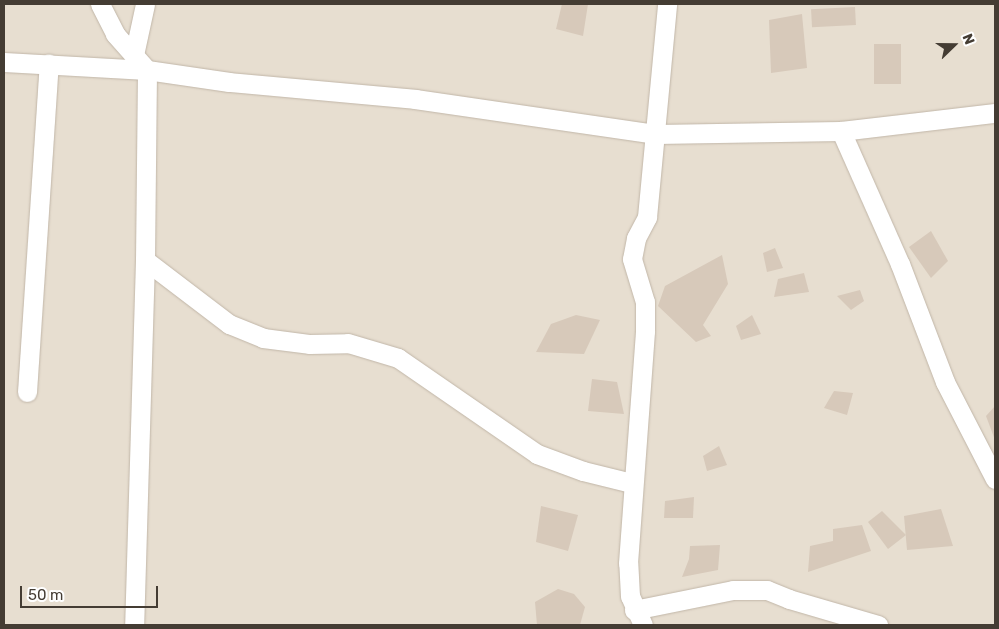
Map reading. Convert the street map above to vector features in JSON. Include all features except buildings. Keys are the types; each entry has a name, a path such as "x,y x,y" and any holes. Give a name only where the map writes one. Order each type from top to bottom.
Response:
{"street":[{"path":"134,55 145,4"},
{"path":"667,4 647,217 636,238 632,259 645,302 645,331 632,482 628,562 638,618 734,590 767,590 789,600 878,625"},
{"path":"104,6 115,34 147,70 145,260 134,625"},
{"path":"4,62 147,70 229,82 415,98 656,134 841,131 995,114"},
{"path":"27,392 49,64"},
{"path":"841,131 900,264 944,382 994,475"},
{"path":"145,260 229,324 263,338 309,344 348,343 398,358 537,454 583,471 632,482"}],"shaded area":[{"path":"4,4 995,4 995,625 4,625"}]}
